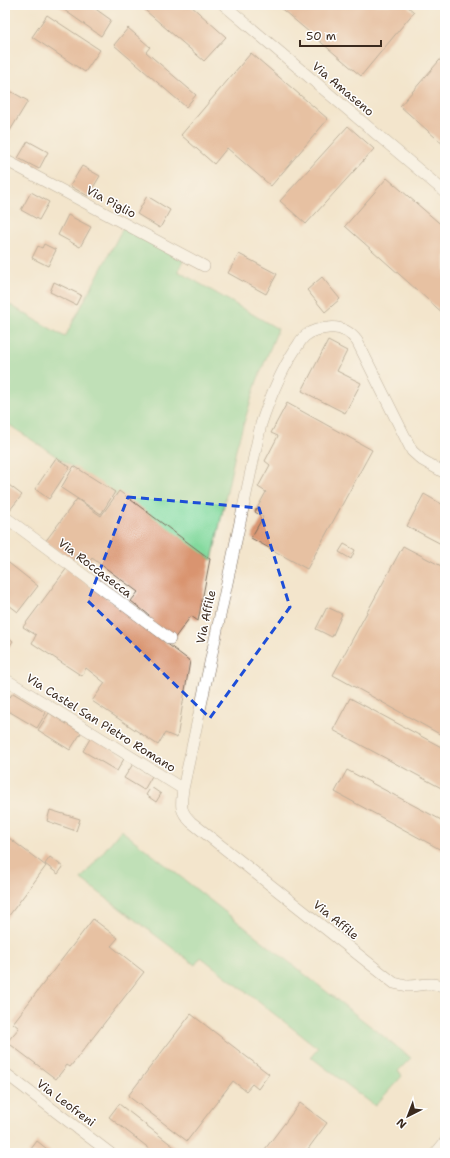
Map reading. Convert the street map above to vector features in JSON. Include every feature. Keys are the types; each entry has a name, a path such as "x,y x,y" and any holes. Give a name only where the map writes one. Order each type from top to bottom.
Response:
{"street":[{"name":"Via Amaseno","path":"224,5 445,192"},
{"name":"Via Piglio","path":"5,160 204,266"},
{"name":"Via Affile","path":"445,473 422,460 412,451 357,341 353,336 340,328 333,327 318,329 305,336 290,357 280,376 262,424 183,789 181,807 182,811 191,822 394,983 407,986 422,984 439,985 445,987"},
{"name":"Via Roccasecca","path":"5,517 170,640"},
{"name":"Via Castel San Pietro Romano","path":"5,679 183,789"},
{"name":"Via Leofreni","path":"5,1073 110,1153"},
{"path":"436,1153 445,1142"}],"highlighted area":[{"path":"128,497 259,508 290,607 210,718 88,601"}],"green space":[{"path":"125,224 185,257 178,271 278,329 257,381 237,445 212,560 5,422 5,302 65,337"},
{"path":"121,830 411,1058 398,1071 402,1076 375,1106 311,1057 318,1048 201,957 195,965 81,879"}],"building":[{"path":"57,5 90,5 111,20 101,36"},
{"path":"139,5 190,5 226,37 204,61"},
{"path":"277,5 406,5 414,12 361,76"},
{"path":"47,15 100,50 85,72 32,37"},
{"path":"128,28 150,47 146,52 196,95 186,107 114,45"},
{"path":"251,53 328,119 271,186 227,148 214,164 181,135"},
{"path":"445,54 445,146 400,106"},
{"path":"5,88 28,101 8,134 5,132"},
{"path":"348,126 374,149 306,224 280,201"},
{"path":"28,141 48,152 39,169 18,158"},
{"path":"82,166 100,176 88,196 70,186"},
{"path":"387,178 445,228 445,315 345,226"},
{"path":"31,192 49,202 39,220 21,210"},
{"path":"147,196 170,210 160,228 137,214"},
{"path":"68,215 91,227 80,247 58,235"},
{"path":"44,244 56,250 48,266 32,258 38,246 42,248"},
{"path":"239,254 277,274 266,294 228,273"},
{"path":"322,277 340,299 325,312 307,290"},
{"path":"54,282 81,295 76,305 50,292"},
{"path":"328,341 347,351 337,371 361,383 345,413 302,391"},
{"path":"287,403 372,450 307,569 251,538 263,517 255,512 266,492 258,487 270,465 265,461 278,436 271,433"},
{"path":"56,458 70,467 49,499 35,489"},
{"path":"74,466 115,492 101,514 61,488"},
{"path":"5,482 22,495 9,511 5,508"},
{"path":"119,491 210,559 198,621 191,616 174,639 147,619 149,615 131,601 138,592 92,558 88,564 76,555 72,561 45,542 77,499 101,516"},
{"path":"424,494 445,506 445,546 407,526"},
{"path":"344,544 355,550 351,559 339,552"},
{"path":"403,546 445,568 445,737 333,675"},
{"path":"5,560 38,586 18,612 5,602"},
{"path":"67,568 190,661 177,738 165,733 158,745 92,701 105,683 86,668 82,676 32,643 36,635 23,627"},
{"path":"327,607 342,614 332,637 316,629"},
{"path":"5,635 13,641 5,653"},
{"path":"13,693 46,713 37,728 5,709 5,694 10,697"},
{"path":"350,698 445,749 445,790 333,730"},
{"path":"49,713 81,733 70,750 38,730"},
{"path":"91,737 125,757 117,771 83,751"},
{"path":"133,764 152,776 144,790 124,778"},
{"path":"347,770 445,822 445,852 335,792"},
{"path":"151,787 161,794 156,802 146,795"},
{"path":"50,810 80,819 76,831 47,821"},
{"path":"5,835 46,866 5,921"},
{"path":"50,857 63,867 58,874 45,864"},
{"path":"93,919 118,938 111,946 144,972 70,1067 67,1065 56,1079 7,1042 19,1028 13,1023"},
{"path":"191,1014 269,1074 258,1089 252,1084 246,1091 233,1081 187,1141 128,1096"},
{"path":"300,1103 327,1123 305,1153 262,1153"},
{"path":"119,1104 178,1150 175,1153 155,1153 109,1117"},
{"path":"37,1141 52,1153 28,1153"}]}
